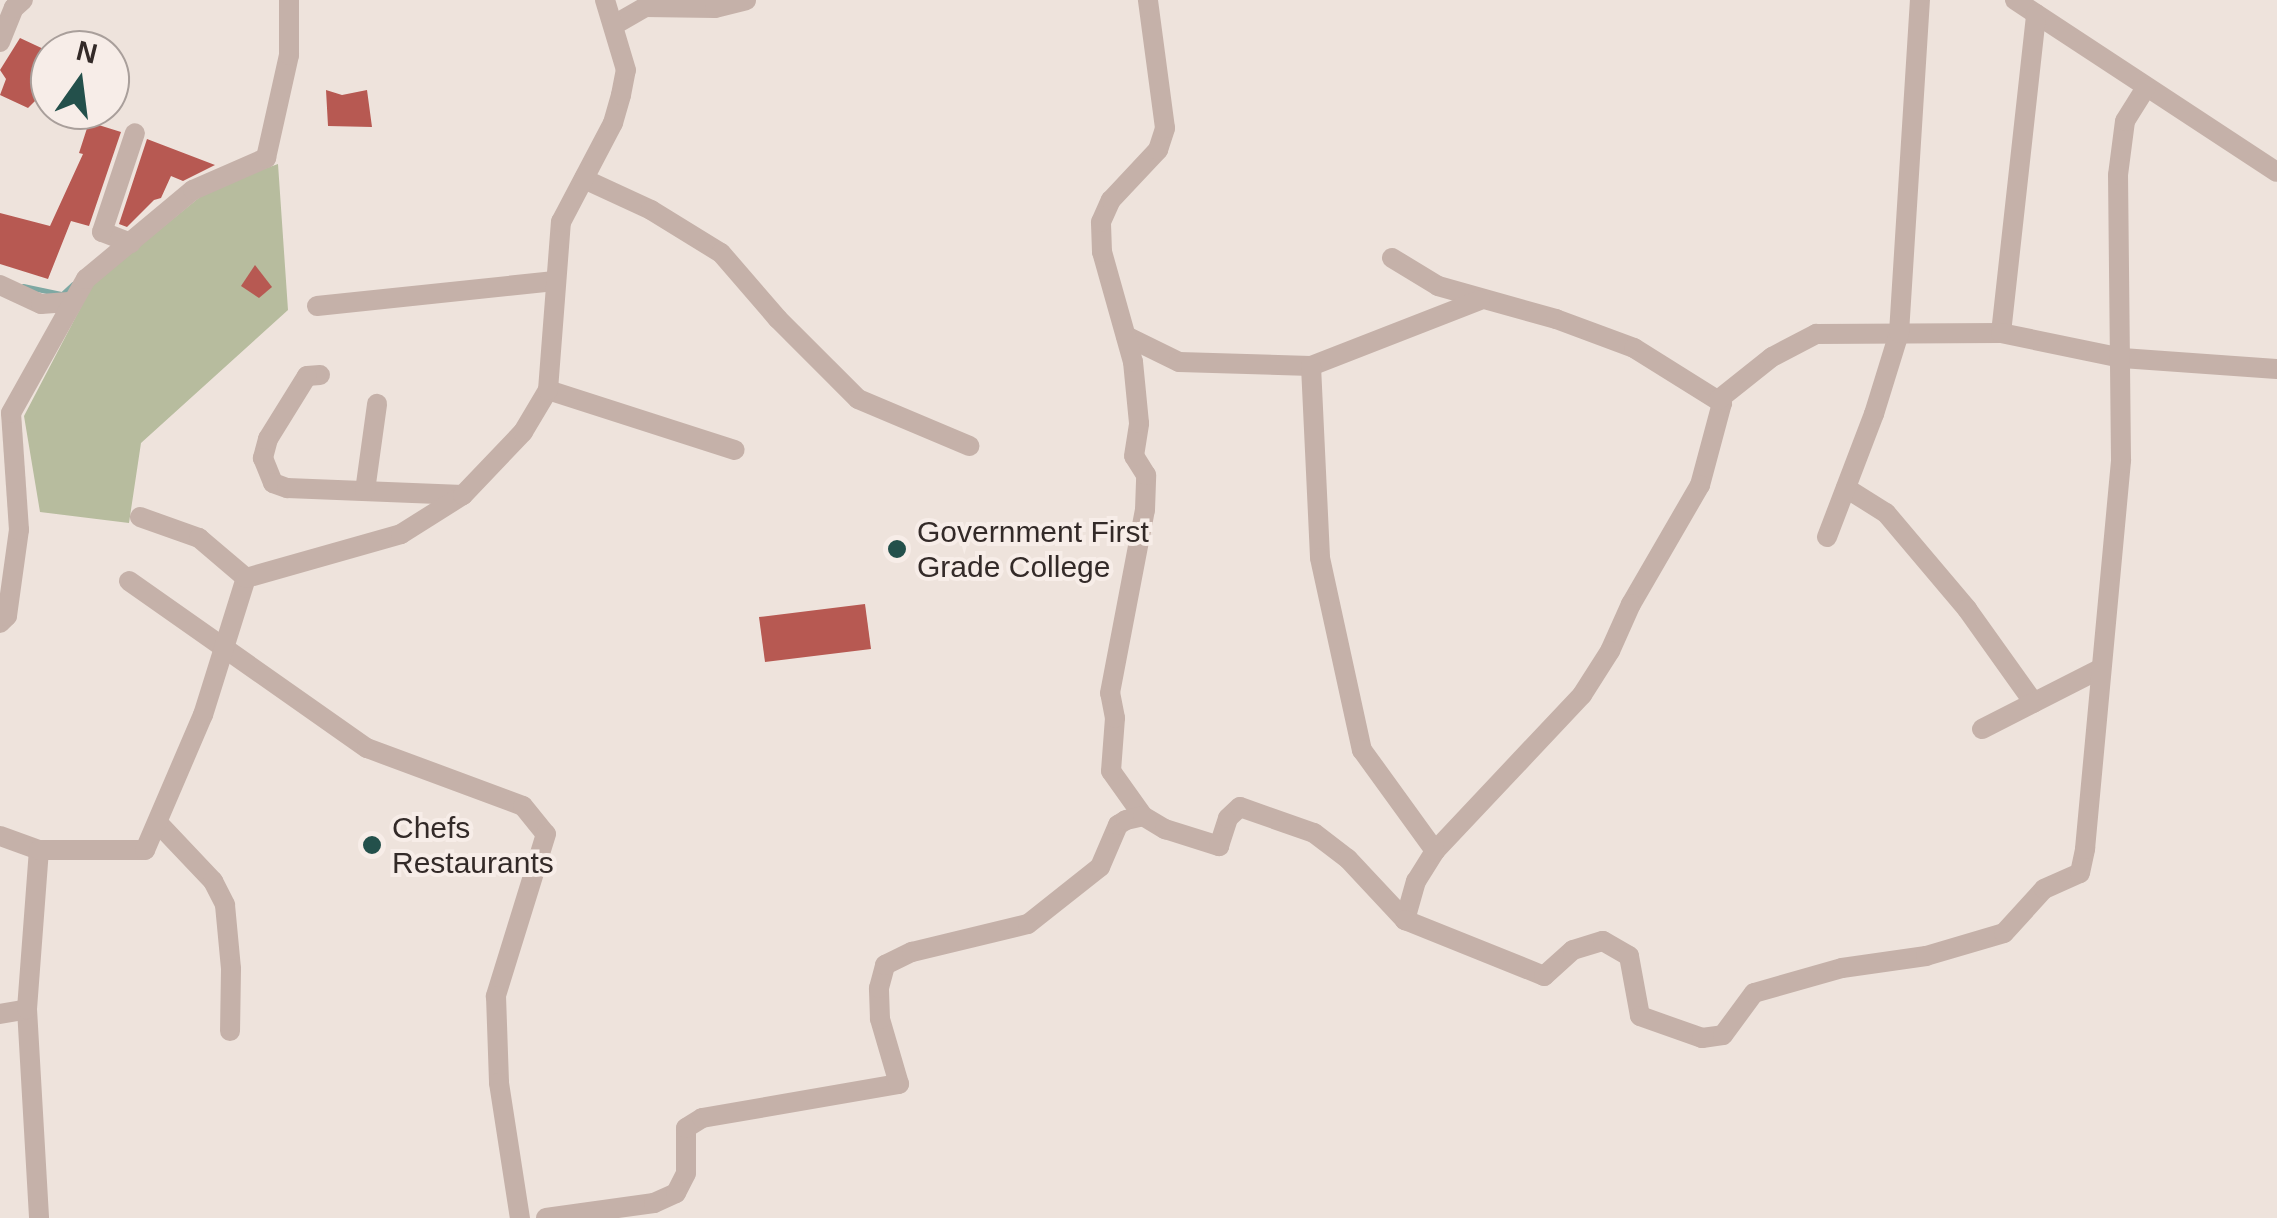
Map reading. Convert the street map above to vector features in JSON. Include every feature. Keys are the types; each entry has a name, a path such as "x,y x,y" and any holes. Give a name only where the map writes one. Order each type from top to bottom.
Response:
{"street":[{"path":"0,42 14,8 23,0"},
{"path":"0,624 6,616 19,530 11,413 86,279 194,190 266,158 289,56 290,0"},
{"path":"246,578 401,534 463,495 523,432 548,390 561,222 621,95 626,70 605,0"},
{"path":"614,25 645,7 715,8 746,0"},
{"path":"1148,0 1164,128 1158,150 1111,200 1101,222 1102,252 1126,336 1139,423 1134,456 1146,475 1145,510 1110,694 1115,718 1111,770 1144,816 1218,846 1228,818 1240,808 1314,833 1348,859 1384,903 1405,920 1544,976 1573,950 1603,941 1629,956 1640,1016 1702,1038 1723,1034 1754,993 1842,968 1926,956 2004,933 2044,889 2080,873 2120,460 2118,175 2125,120 2146,88"},
{"path":"1827,537 1900,332 1920,0"},
{"path":"2015,0 2277,172"},
{"path":"2001,332 2036,14"},
{"path":"132,243 102,232 135,134"},
{"path":"584,179 651,210 722,253 778,319 858,399 968,446"},
{"path":"1392,258 1438,286 1556,320 1634,348 1722,403 1700,485 1632,604 1610,651 1582,695 1435,851 1416,882 1405,920"},
{"path":"318,306 554,282"},
{"path":"0,285 41,304 72,302"},
{"path":"1126,336 1179,362 1311,366 1480,300"},
{"path":"1718,400 1772,357 1816,334 2001,332 2122,358 2277,369"},
{"path":"1311,366 1320,558 1362,750 1435,851"},
{"path":"320,376 307,376 274,426 263,458 272,483 287,488 463,495"},
{"path":"548,390 735,450"},
{"path":"365,491 377,404"},
{"path":"1846,488 1886,513 1967,609 2034,703"},
{"path":"140,517 199,538 246,578"},
{"path":"0,836 39,850 145,850 203,715 246,578"},
{"path":"129,580 367,748 523,806 546,834 496,996 499,1083 520,1218"},
{"path":"1982,730 2100,669"},
{"path":"546,1218 656,1210 676,1193 686,1173 686,1128 702,1118 899,1084 880,1019 879,988 886,965 912,952 1028,924 1100,868 1118,825 1144,816"},
{"path":"158,824 214,881 225,905 231,969 230,1032"},
{"path":"39,850 28,1009 39,1218"},
{"path":"0,1014 28,1009"}],"green space":[{"path":"278,164 288,310 141,443 129,523 40,512 24,416 93,284 211,188"}],"building":[{"path":"20,38 30,43 28,108 0,95 6,79 0,70"},
{"path":"326,90 342,95 367,90 372,127 328,126"},
{"path":"86,130 121,132 89,226 71,221 48,279 0,264 0,213 50,226 83,154 79,153"},
{"path":"147,139 215,165 183,181 171,176 161,198 154,200 127,227 119,224"},
{"path":"255,265 272,287 259,298 241,286"},
{"path":"865,604 871,649 765,662 759,617"}],"waterway":[{"path":"23,286 62,294 73,284"}],"place":[{"name":"Government First Grade College","path":"897,549"},
{"name":"Chefs Restaurants","path":"372,845"}]}
